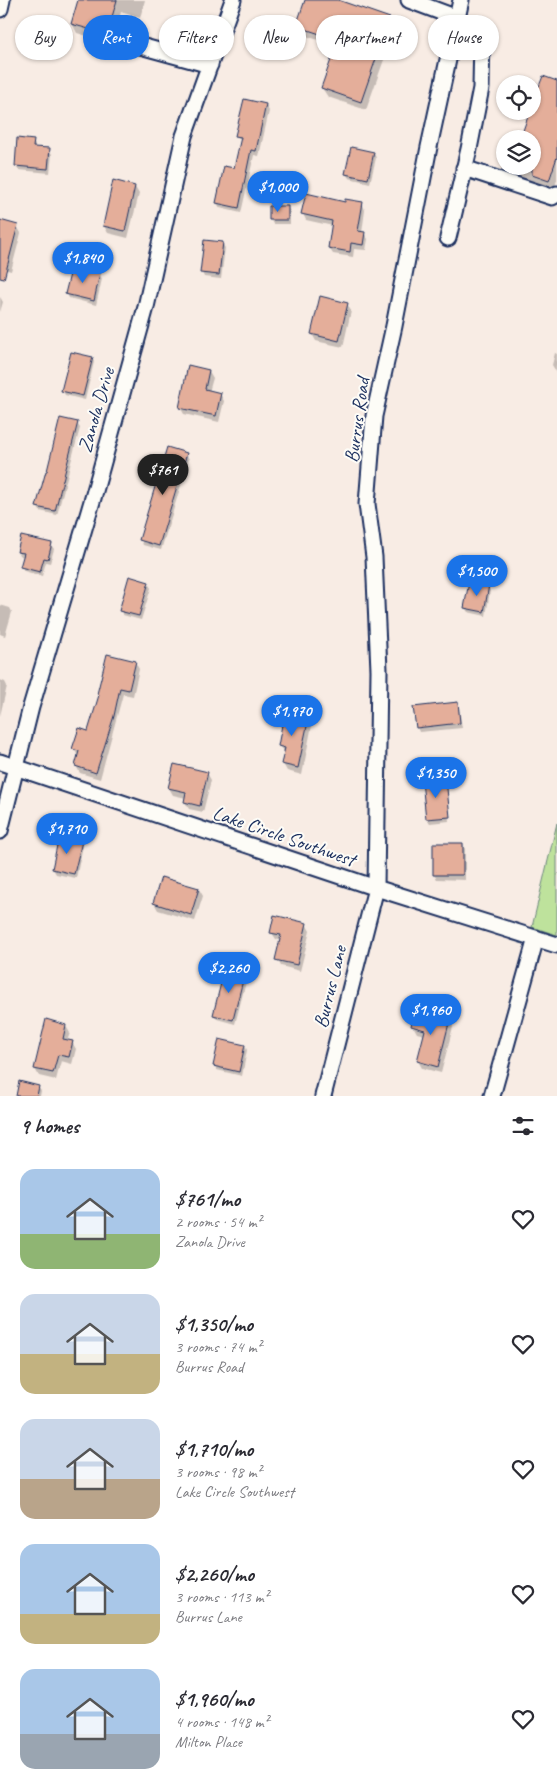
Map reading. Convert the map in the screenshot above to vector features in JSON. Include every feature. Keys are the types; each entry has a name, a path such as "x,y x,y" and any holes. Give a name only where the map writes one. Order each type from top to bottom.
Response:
{"street":[{"path":"0,9 2,0"},
{"name":"Zanola Drive","path":"0,831 31,708 93,498 146,307 184,136 233,0"},
{"path":"409,0 440,15"},
{"name":"Burrus Road","path":"458,15 461,0"},
{"path":"149,48 210,65"},
{"name":"Burrus Road","path":"376,888 379,670 374,557 367,504 374,416 448,60"},
{"path":"448,238 480,88 481,60"},
{"path":"464,168 552,197 557,194"},
{"name":"Lake Circle Southwest","path":"0,762 376,888 557,945"},
{"name":"Burrus Lane","path":"323,1096 376,888"},
{"path":"492,1096 536,938"}],"green space":[{"path":"557,823 557,935 532,927"}],"building":[{"path":"78,0 117,0 113,15 83,15 83,27 73,25"},
{"path":"305,0 338,0 381,15 316,15 316,33 306,29 306,15 300,15"},
{"path":"331,60 376,60 361,102 321,88"},
{"path":"543,76 557,81 557,157 549,181 532,175 541,175 541,130 523,130 527,120 541,120 541,81"},
{"path":"244,99 266,104 256,151 251,150 239,208 216,203 224,166 234,168 241,137 235,136"},
{"path":"17,138 34,140 33,147 50,148 48,169 15,166"},
{"path":"351,147 374,152 368,179 345,174"},
{"path":"113,180 135,186 125,231 103,226"},
{"path":"306,193 345,202 345,199 363,202 358,231 365,232 363,245 351,243 350,252 328,248 332,221 301,214"},
{"path":"269,206 288,206 288,220 269,220"},
{"path":"0,220 18,225 4,279 0,278"},
{"path":"204,240 223,242 219,275 200,273"},
{"path":"72,266 100,273 94,301 65,294"},
{"path":"320,296 348,303 339,341 311,334"},
{"path":"71,352 93,357 83,396 61,391"},
{"path":"188,365 209,370 205,389 221,393 216,416 179,408"},
{"path":"60,418 78,422 55,511 36,507"},
{"path":"167,447 187,453 159,546 139,540"},
{"path":"21,536 52,543 48,559 44,558 40,572 20,567 24,553 17,552"},
{"path":"129,576 149,582 139,616 119,611"},
{"path":"469,582 489,585 484,612 464,608"},
{"path":"107,654 136,661 129,690 120,688 114,716 96,773 75,766 79,751 72,749 79,728 88,731 99,695 97,694"},
{"path":"458,702 460,723 416,728 413,707"},
{"path":"281,711 309,717 298,768 281,764 285,748 278,746 282,725 278,724"},
{"path":"174,764 208,772 200,806 184,802 186,792 168,788"},
{"path":"446,779 450,817 426,819 422,781"},
{"path":"59,836 82,841 74,874 52,869"},
{"path":"433,843 463,843 463,875 433,875"},
{"path":"161,877 199,888 191,915 153,903"},
{"path":"274,915 307,923 297,965 275,960 281,935 270,933"},
{"path":"225,967 245,972 233,1020 213,1015"},
{"path":"415,1010 450,1019 438,1067 417,1061 425,1030 411,1026"},
{"path":"46,1019 66,1025 63,1039 73,1041 69,1057 58,1055 53,1073 34,1069"},
{"path":"219,1039 245,1045 239,1072 213,1066"},
{"path":"19,1081 39,1086 37,1096 16,1096"}]}
